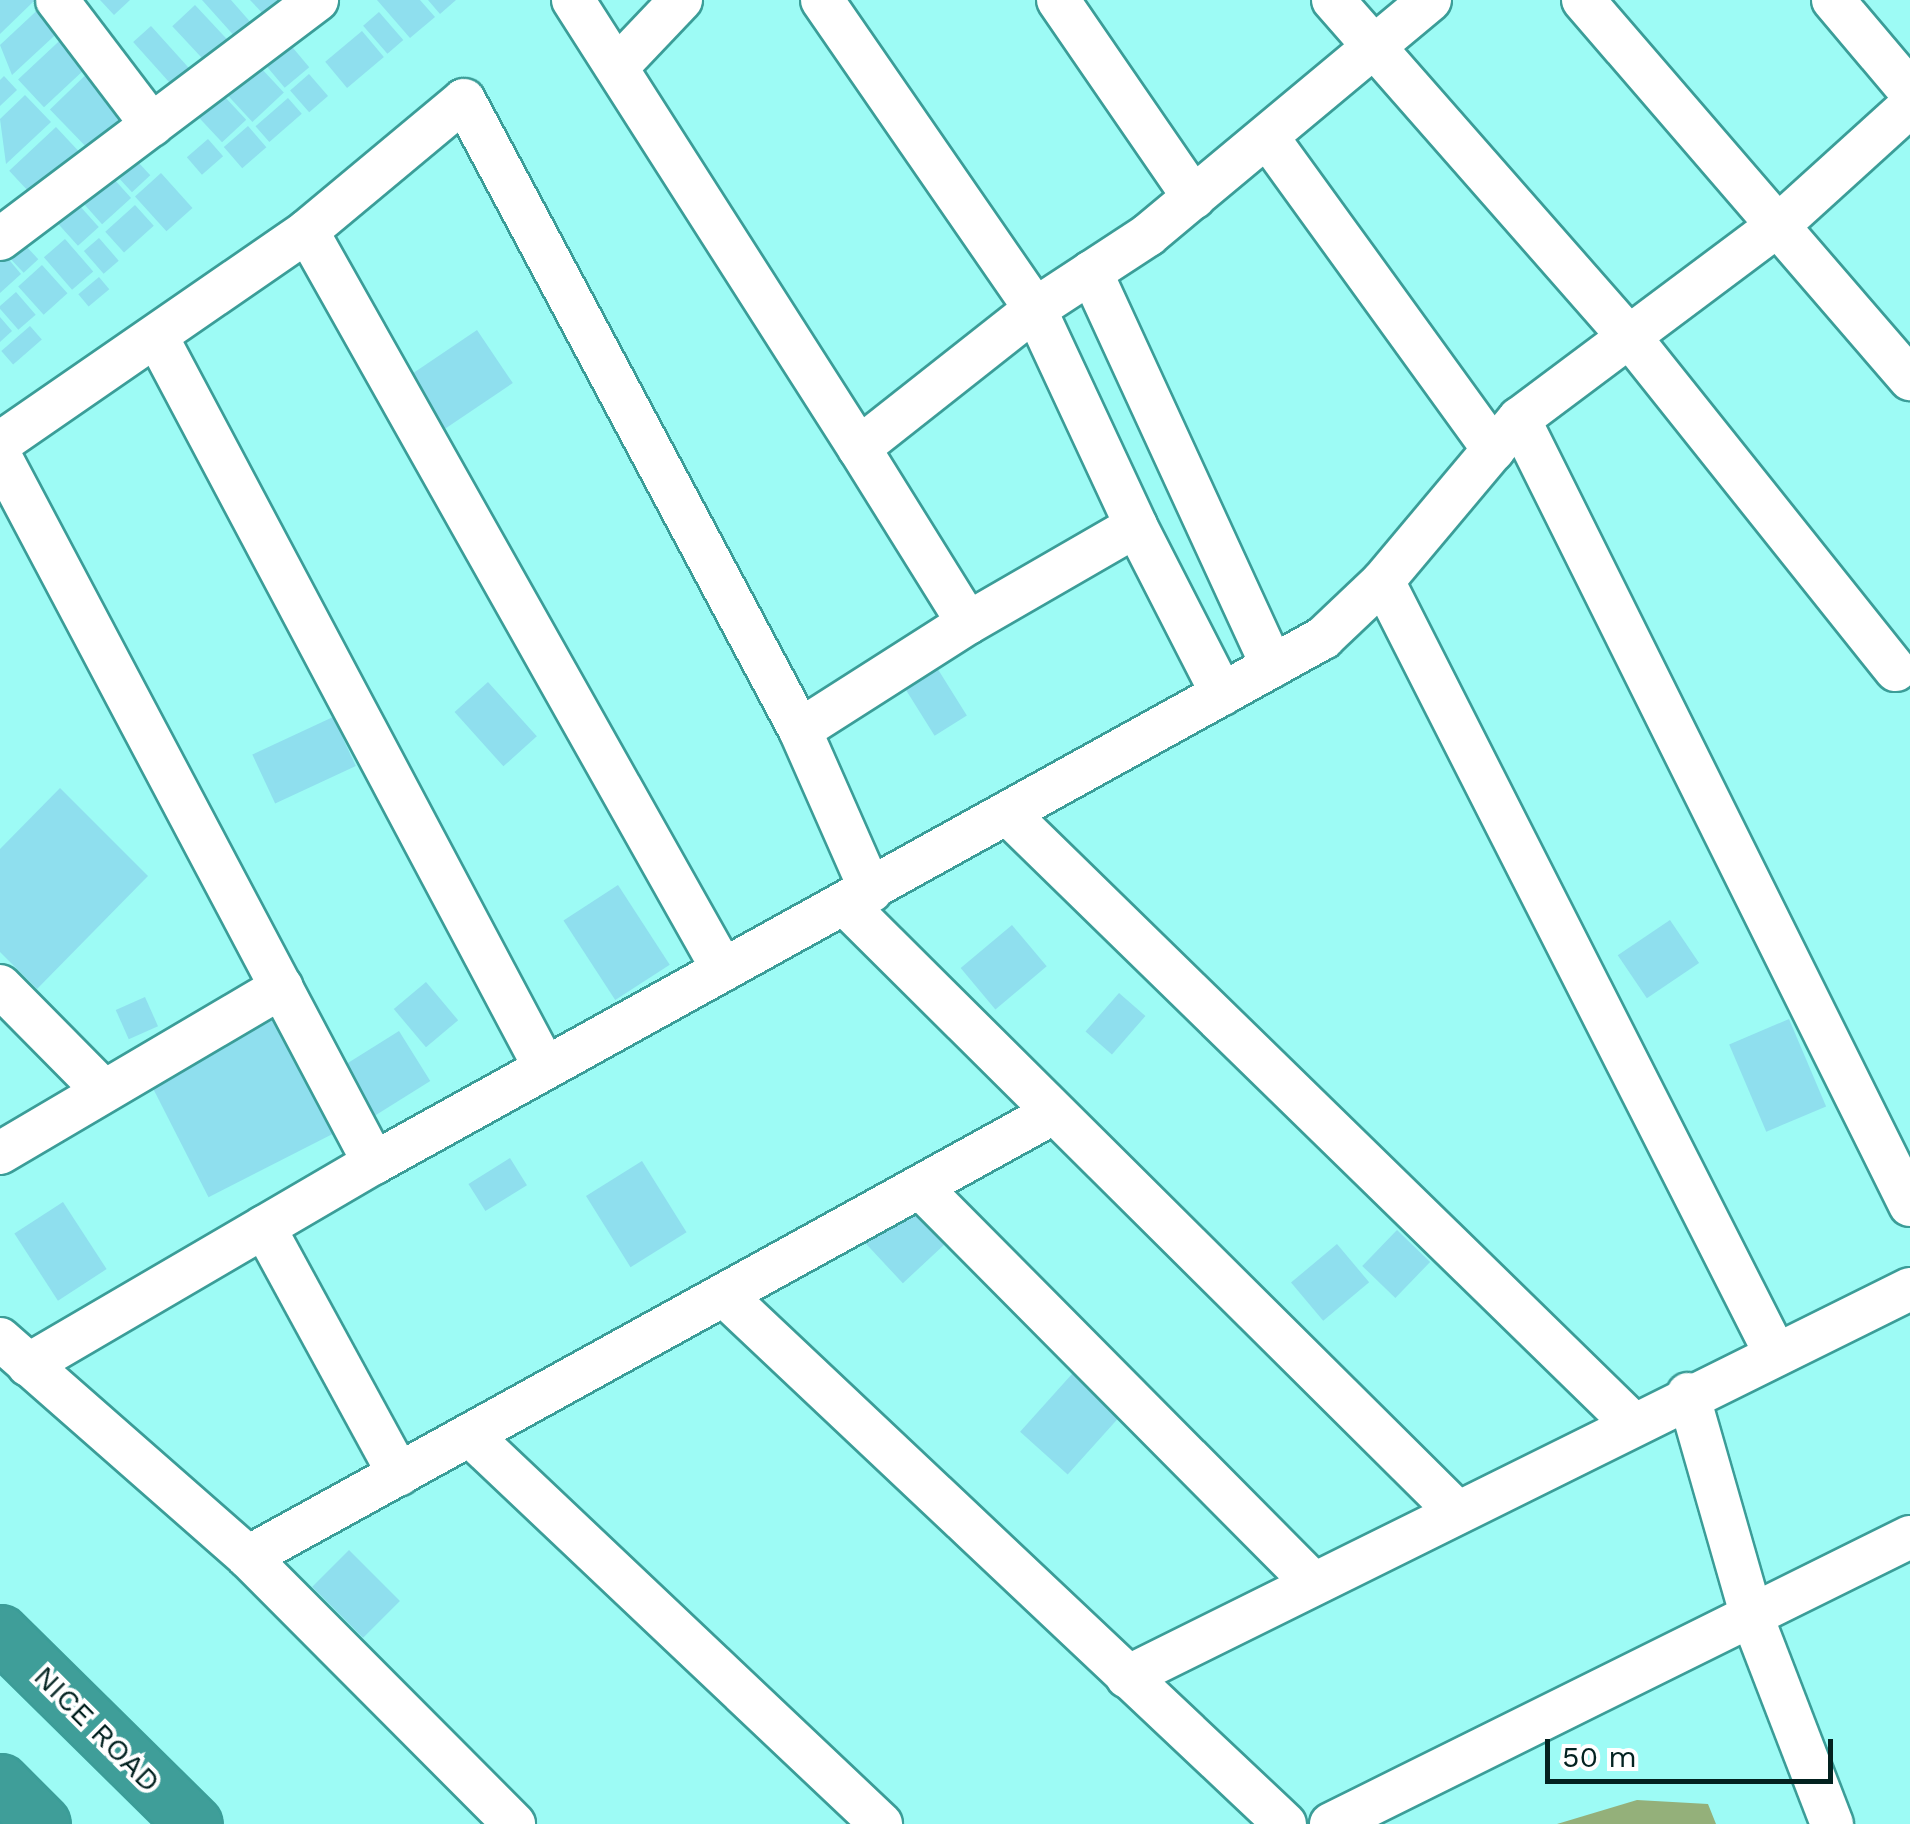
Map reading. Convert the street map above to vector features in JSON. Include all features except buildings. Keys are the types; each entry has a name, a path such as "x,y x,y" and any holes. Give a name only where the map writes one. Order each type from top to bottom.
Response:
{"highway":[{"name":"NICE ROAD","path":"0,1633 194,1824"},
{"path":"0,1782 42,1824"}],"street":[{"path":"57,0 152,124"},
{"path":"0,239 317,0"},
{"path":"573,0 619,65 968,623"},
{"path":"619,65 682,0"},
{"path":"822,0 1034,309 1136,526 1222,694"},
{"path":"1058,0 1194,198"},
{"path":"1333,0 1633,341 1905,678"},
{"path":"859,448 1034,309 1194,198 1376,50 1430,0"},
{"path":"1583,0 1781,224 1910,379"},
{"path":"1833,0 1910,91"},
{"path":"0,443 158,340 307,231 464,100 800,730 859,898 1048,1116 1456,1511"},
{"path":"514,1824 248,1557 14,1352 264,1227 1323,638 1383,581 1506,435 1781,224 1910,106"},
{"path":"1268,138 1506,435 1910,1205"},
{"path":"307,231 723,970"},
{"path":"1091,272 1272,666"},
{"path":"158,340 545,1068"},
{"path":"0,456 374,1163"},
{"path":"800,730 968,623 1136,526"},
{"path":"1383,581 1774,1351"},
{"path":"1007,813 1632,1423"},
{"path":"0,986 100,1087"},
{"path":"0,1153 100,1087 282,986"},
{"path":"248,1557 1048,1116"},
{"path":"920,1186 1312,1583"},
{"path":"264,1227 398,1475"},
{"path":"1127,1676 1774,1351 1910,1289"},
{"path":"724,1294 1285,1824"},
{"path":"1688,1394 1751,1614 1832,1824"},
{"path":"470,1435 881,1824"},
{"path":"1331,1824 1910,1537"}],"shaded area":[{"path":"1637,1800 1708,1804 1716,1824 1557,1824"}]}
